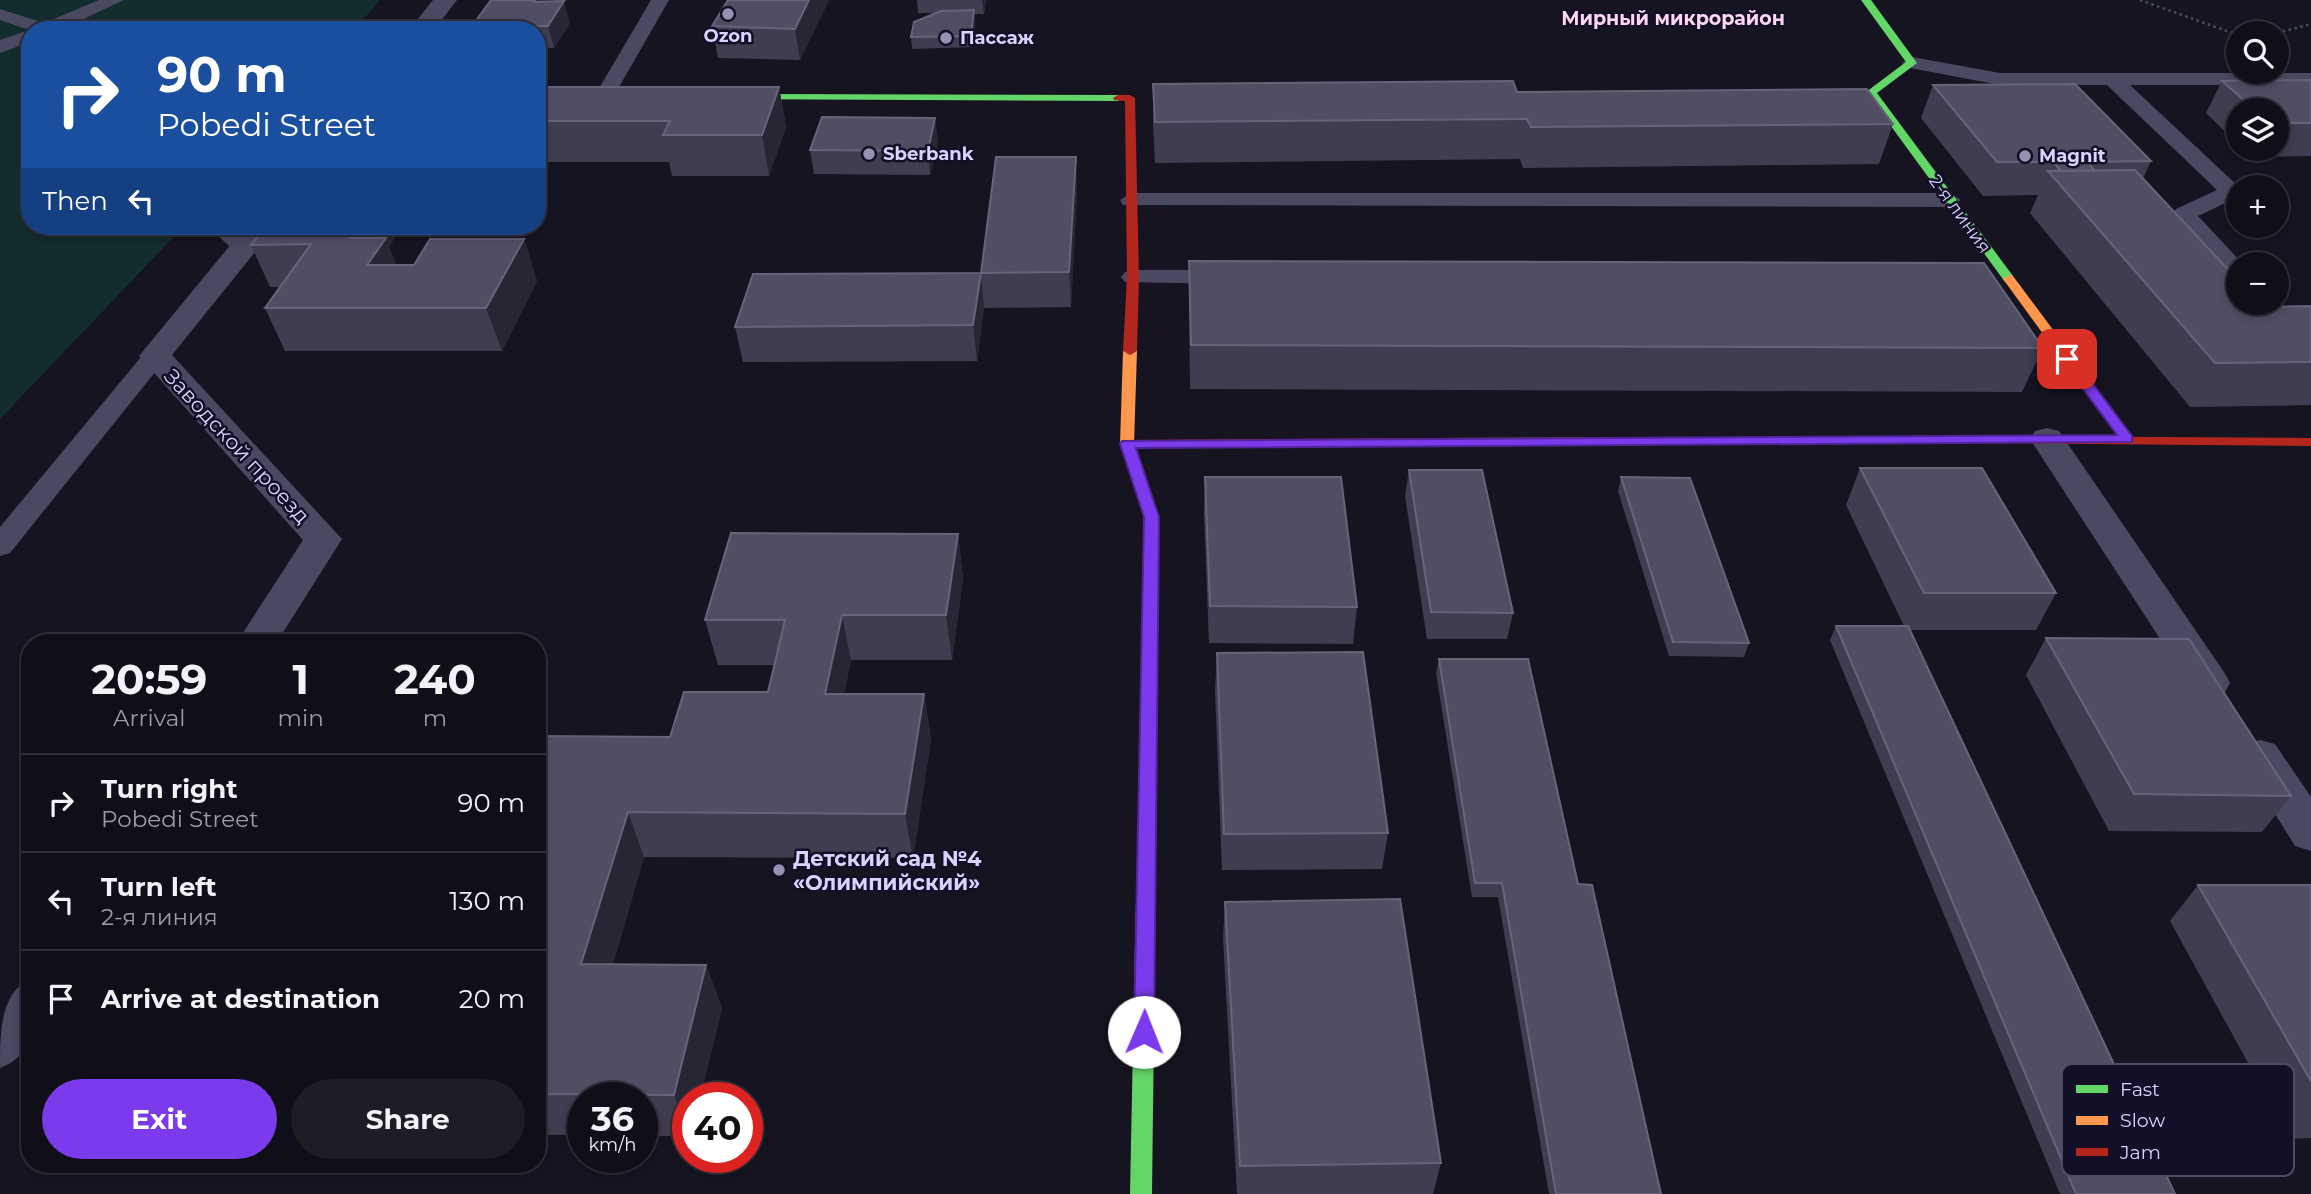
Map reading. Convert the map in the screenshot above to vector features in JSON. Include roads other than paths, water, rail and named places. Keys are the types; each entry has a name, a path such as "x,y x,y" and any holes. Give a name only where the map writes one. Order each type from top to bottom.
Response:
{"street":[{"path":"428,21 445,0"},
{"path":"1866,0 1912,63"},
{"name":"2-я линия","path":"1912,63 1871,92 2127,439"},
{"path":"715,97 1130,98 1133,277 1127,444 1152,517 1141,1194"},
{"name":"Заводской проезд","path":"240,235 155,356 323,539 262,634"},
{"path":"1127,444 2047,439 2311,442"},
{"path":"2047,439 2311,833"},
{"path":"0,1046 21,1014"}],"lane":[{"path":"58,0 86,12"},
{"path":"64,21 115,0"},
{"path":"604,97 660,0"},
{"path":"0,14 21,21"},
{"path":"0,47 21,39"},
{"path":"1912,63 2000,79 2311,79"},
{"path":"2112,79 2231,192 2184,214 2226,260"},
{"path":"1130,200 1950,200"},
{"path":"1133,277 1258,277"},
{"path":"1980,279 2008,279"},
{"path":"2289,314 2311,314"},
{"path":"0,546 155,356"}],"place":[{"name":"Ozon","path":"728,14"},
{"name":"Пассаж","path":"946,38"},
{"name":"Sberbank","path":"869,154"},
{"name":"Magnit","path":"2025,156"},
{"name":"Детский сад №4 «Олимпийский»","path":"779,870"}],"district":[{"name":"Мирный микрорайон","path":"1673,18"}]}
